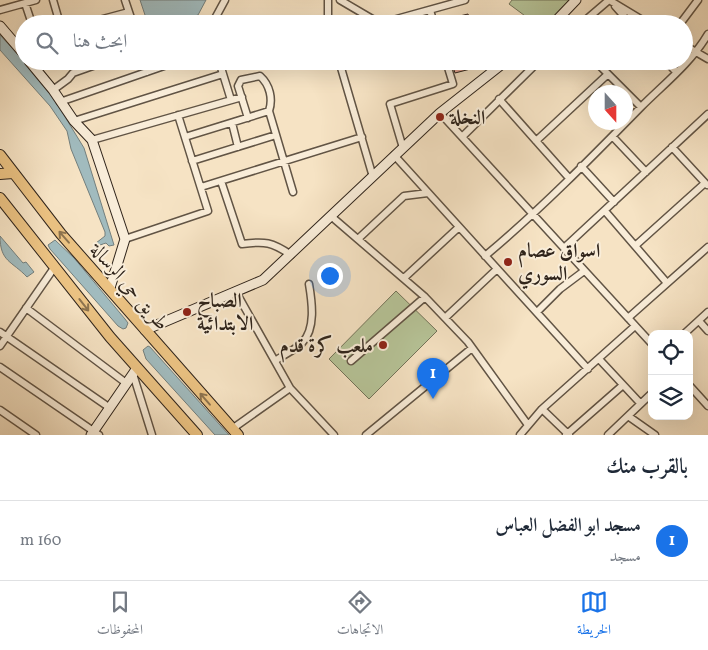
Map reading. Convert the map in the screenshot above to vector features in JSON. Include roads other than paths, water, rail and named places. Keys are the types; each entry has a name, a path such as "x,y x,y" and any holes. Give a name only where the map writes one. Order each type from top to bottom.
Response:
{"main road":[{"name":"طريق حي الرسالة","path":"0,155 61,234 235,432"},
{"path":"0,174 13,173"},
{"path":"0,198 135,371 197,435"}],"street":[{"path":"0,10 36,0"},
{"path":"53,0 57,15"},
{"path":"125,0 130,15"},
{"path":"217,15 225,0"},
{"path":"328,0 328,15"},
{"path":"340,0 366,15"},
{"path":"412,15 465,0"},
{"path":"562,15 576,0"},
{"path":"592,15 609,0"},
{"path":"609,0 623,15"},
{"path":"609,0 634,15"},
{"path":"687,15 698,0"},
{"path":"25,3 29,15"},
{"path":"430,10 432,15"},
{"path":"118,15 129,12"},
{"path":"0,26 15,44"},
{"path":"693,56 708,34"},
{"path":"693,50 708,59"},
{"path":"37,70 74,121 92,140 125,239 110,288"},
{"path":"53,90 68,79 72,73 81,70"},
{"path":"60,102 153,70"},
{"path":"222,70 231,100"},
{"path":"342,70 373,177"},
{"path":"403,148 390,104 453,84 449,70"},
{"path":"145,330 263,280 332,217 394,155 440,113 495,70"},
{"path":"462,137 530,70"},
{"path":"604,70 641,107"},
{"path":"485,256 612,137 676,72"},
{"path":"74,121 223,74"},
{"path":"536,141 608,74"},
{"path":"248,118 238,86 241,80 260,76 266,81 272,101 269,111 293,192"},
{"path":"92,140 242,97"},
{"path":"499,99 569,178"},
{"path":"185,137 269,111"},
{"path":"440,113 648,340"},
{"path":"564,248 708,114"},
{"path":"125,239 208,212 178,115"},
{"path":"232,123 238,147"},
{"path":"192,161 276,135"},
{"path":"200,187 362,137"},
{"path":"612,137 646,172"},
{"path":"635,246 707,184 672,147"},
{"path":"394,155 588,368"},
{"path":"581,166 614,202"},
{"path":"221,181 242,244 262,242 276,244 291,255"},
{"path":"358,239 404,196 428,193"},
{"path":"605,211 667,283"},
{"path":"332,217 404,278 445,318 472,348 528,425"},
{"path":"404,278 459,227"},
{"path":"628,318 708,246"},
{"path":"0,346 54,268"},
{"path":"445,318 497,269"},
{"path":"537,312 560,289 584,271"},
{"path":"275,361 302,342 308,333 312,302 309,284"},
{"path":"236,292 290,388 334,435"},
{"path":"351,362 425,297"},
{"path":"26,308 126,383"},
{"path":"688,330 708,312"},
{"path":"699,320 708,331"},
{"path":"520,435 542,409 635,326"},
{"path":"0,332 110,408"},
{"path":"366,435 472,348"},
{"path":"599,359 640,404"},
{"path":"0,367 94,434 135,371"},
{"path":"135,371 152,435"},
{"path":"542,409 568,434 623,385"},
{"path":"235,432 290,388"},
{"path":"693,390 708,406"},
{"path":"608,435 648,397"},
{"path":"0,410 36,435"},
{"path":"628,416 655,435"}],"water":[{"path":"140,0 206,0 198,15 145,15"},
{"path":"0,35 15,51 15,67 0,50"},
{"path":"18,70 32,70 45,84 84,148 114,245 109,246 106,243 97,246 96,243 105,236 105,232 71,149 67,131 50,106"},
{"path":"0,236 23,263 26,262 34,272 27,277 8,260 2,251"},
{"path":"55,240 74,258 125,319 128,323 126,328 123,329 118,326 50,249 48,245"},
{"path":"148,346 229,435 215,435 146,359 143,350"}],"place":[{"name":"النخلة","path":"440,117"},
{"name":"اسواق عصام السوري","path":"508,262"},
{"name":"الصباح الابتدائية","path":"187,312"},
{"name":"ملعب كرة قدم","path":"383,345"},
{"name":"مسجد ابو الفضل العباس","path":"433,399"}]}
